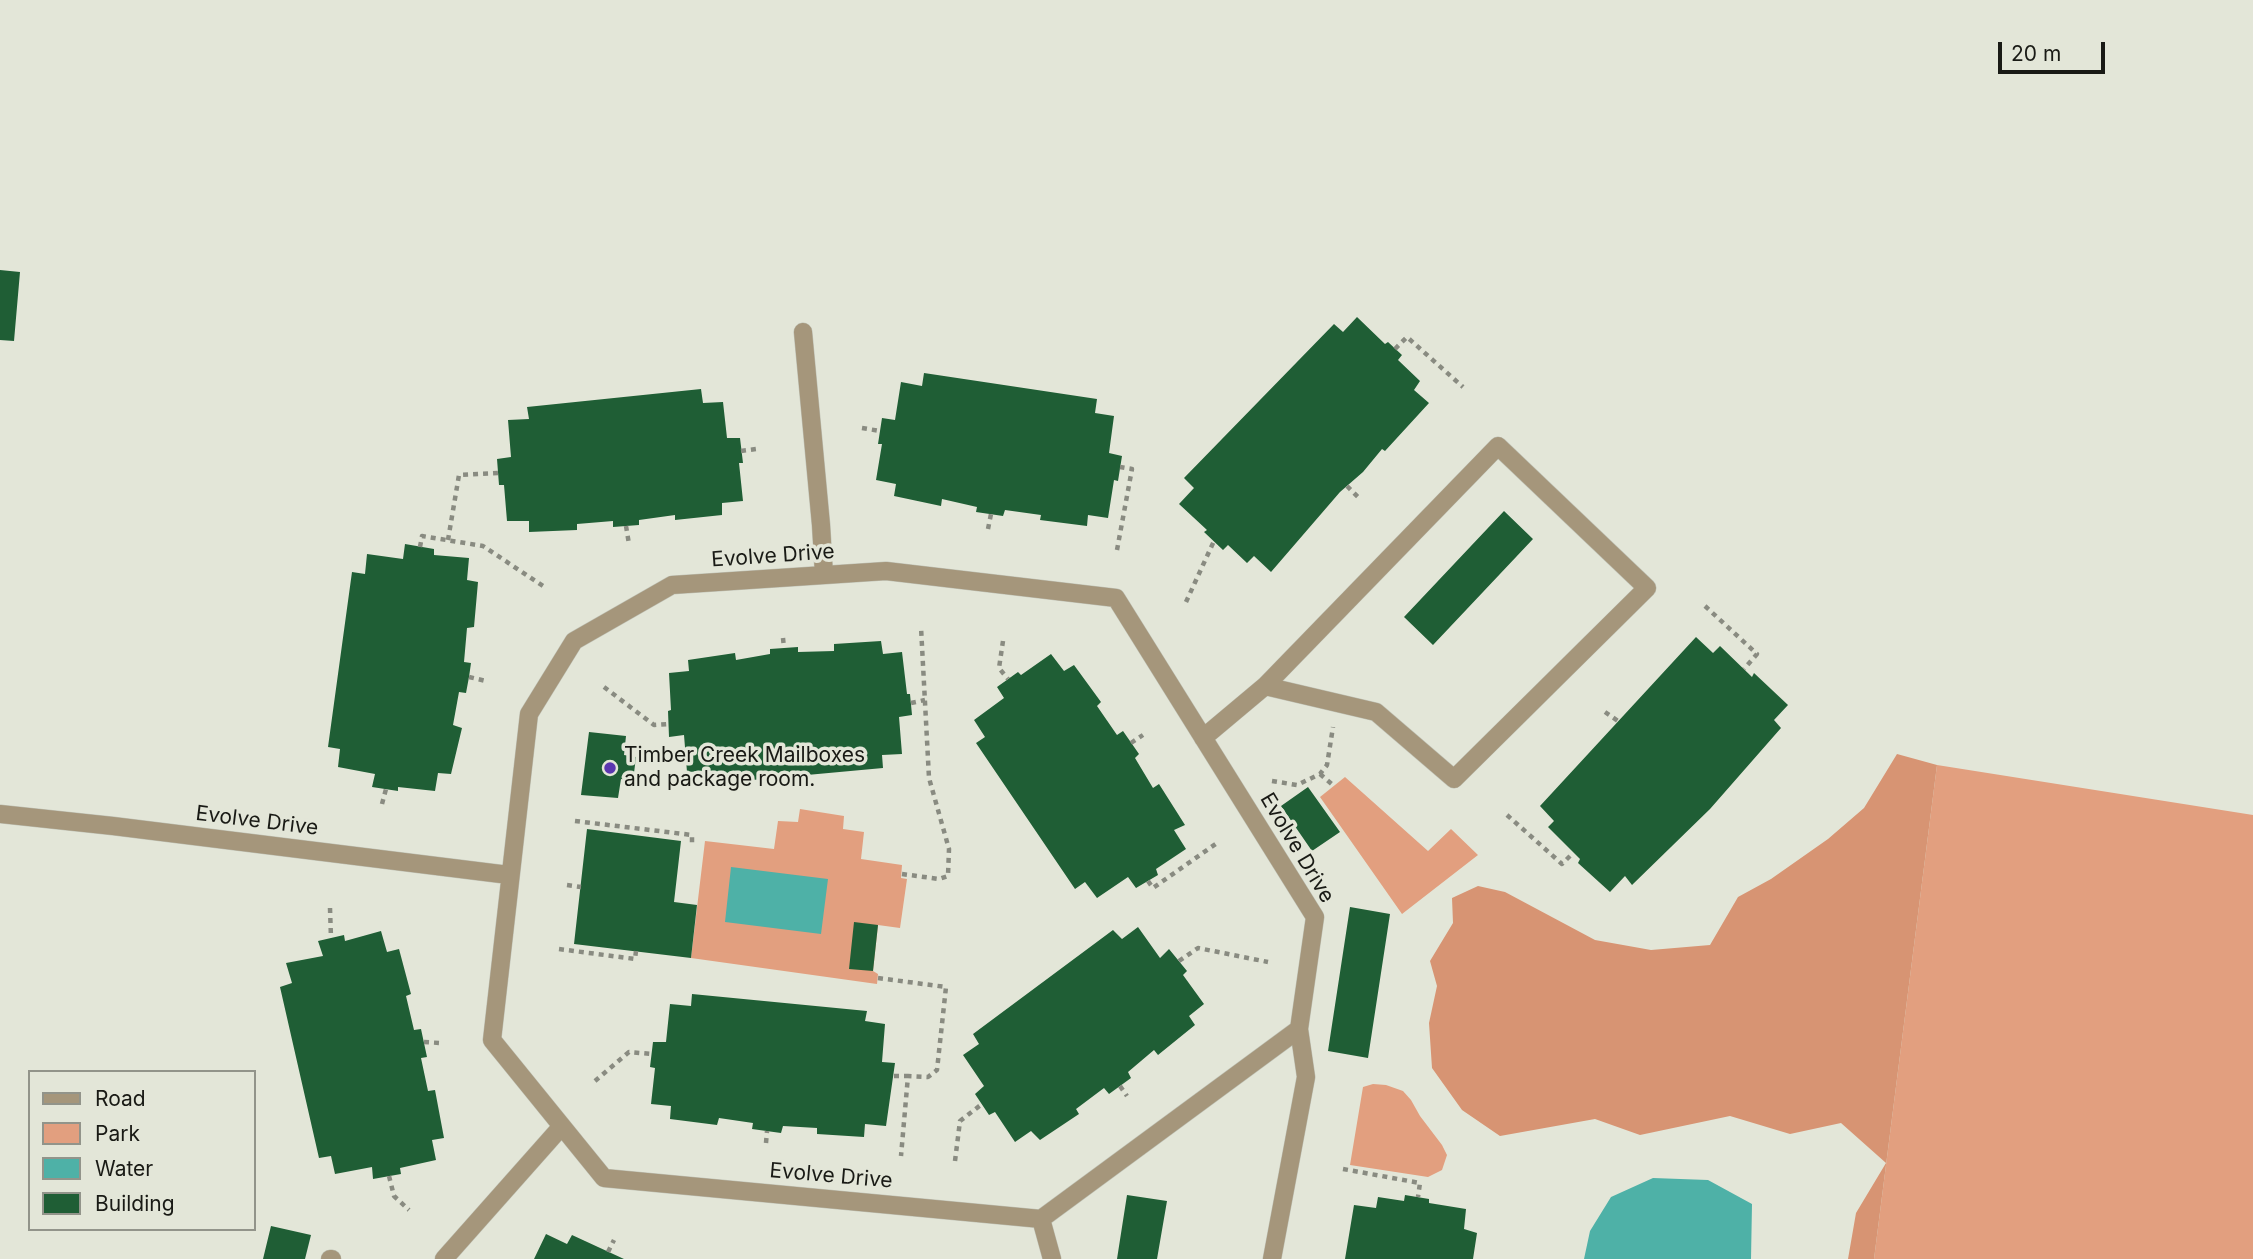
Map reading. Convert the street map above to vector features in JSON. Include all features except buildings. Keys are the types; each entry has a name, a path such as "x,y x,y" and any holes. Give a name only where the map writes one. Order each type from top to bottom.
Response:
{"street":[{"path":"803,332 824,575"},
{"path":"1203,738 1265,687 1498,446 1647,588 1454,779 1376,712 1265,687"},
{"name":"Evolve Drive","path":"1041,1219 604,1178 492,1040 529,714 574,641 672,585 886,571 1116,598 1315,917 1299,1030 1306,1077 1272,1259"},
{"name":"Evolve Drive","path":"0,814 141,829 509,876"},
{"path":"1052,1259 1041,1219 1299,1030"},
{"path":"444,1259 562,1126"}],"path":[{"path":"1395,349 1407,337 1463,387"},
{"path":"862,428 880,431"},
{"path":"741,451 756,449"},
{"path":"1117,550 1132,469 1120,467"},
{"path":"448,540 459,475 498,473"},
{"path":"1347,485 1358,497"},
{"path":"988,529 991,514"},
{"path":"626,526 629,544"},
{"path":"420,547 422,536 482,546 546,588"},
{"path":"1186,602 1214,541"},
{"path":"1705,606 1757,654 1744,669"},
{"path":"902,874 939,880 948,876 949,849 929,778 921,627"},
{"path":"783,638 784,648"},
{"path":"1003,641 999,668 1008,679"},
{"path":"469,677 486,681"},
{"path":"604,687 654,725 668,724"},
{"path":"911,703 925,700"},
{"path":"1605,712 1618,722"},
{"path":"1272,781 1297,785 1320,774 1327,765 1334,723"},
{"path":"1132,743 1143,735"},
{"path":"1320,774 1334,786"},
{"path":"382,804 386,789"},
{"path":"1507,816 1562,864 1573,853"},
{"path":"575,821 692,835 692,843"},
{"path":"1148,881 1153,888 1217,843"},
{"path":"567,885 581,887"},
{"path":"330,908 331,938"},
{"path":"1179,961 1198,948 1268,962"},
{"path":"559,949 635,959 636,951"},
{"path":"878,978 946,987 937,1070 928,1077 894,1076"},
{"path":"424,1042 440,1042"},
{"path":"595,1081 629,1052 652,1054"},
{"path":"901,1156 908,1076"},
{"path":"1120,1086 1127,1096"},
{"path":"955,1161 960,1121 982,1104"},
{"path":"766,1143 767,1131"},
{"path":"1343,1170 1420,1184 1418,1197"},
{"path":"389,1176 394,1196 409,1210"},
{"path":"608,1252 614,1240"}],"green space":[{"path":"1937,765 2253,815 2253,1259 1874,1259"},
{"path":"1345,777 1428,851 1451,829 1478,855 1402,914 1320,797"},
{"path":"800,809 844,816 843,829 864,832 861,859 902,865 901,878 907,879 900,928 878,925 873,971 878,974 877,984 691,958 705,841 774,849 778,821 798,822"},
{"path":"1373,1084 1403,1091 1411,1100 1447,1155 1442,1170 1428,1177 1350,1165 1363,1087"}],"shaded area":[{"path":"1897,754 1937,765 1874,1259 1848,1259 1856,1213 1886,1163 1841,1123 1790,1134 1730,1116 1640,1135 1595,1119 1500,1136 1462,1110 1432,1068 1429,1023 1437,986 1430,961 1453,923 1452,898 1478,886 1505,892 1595,940 1651,950 1710,945 1738,897 1771,879 1828,839 1864,808"}],"water":[{"path":"731,867 828,879 821,934 725,922"},
{"path":"1653,1178 1708,1180 1752,1204 1751,1259 1584,1259 1590,1231 1611,1197"}],"place":[{"name":"Timber Creek Mailboxes and package room.","path":"610,768"}]}
